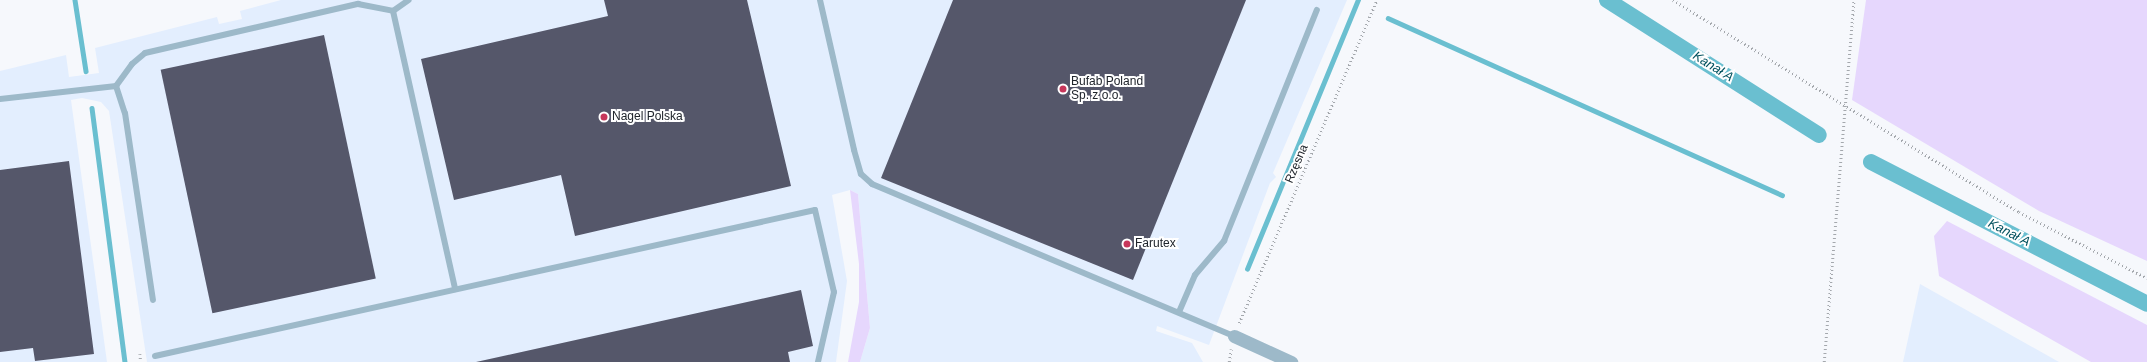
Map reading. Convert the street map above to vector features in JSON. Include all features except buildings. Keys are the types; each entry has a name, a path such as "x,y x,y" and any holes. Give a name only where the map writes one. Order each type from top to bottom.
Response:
{"street":[{"path":"1234,336 1291,362"}],"lane":[{"path":"0,99 116,86 132,64 145,53 358,4 392,11 409,0"},
{"path":"820,0 861,174 872,184 1234,336"},
{"path":"1178,312 1196,274 1224,242 1317,10"},
{"path":"392,11 455,289"},
{"path":"116,86 125,113 153,300"},
{"path":"155,356 815,210 834,292 818,362"}],"path":[{"name":"Rzęsna","path":"1234,336 1377,0"},
{"path":"1673,0 2019,212 2147,278"},
{"path":"1824,362 1843,105 1854,0"},
{"path":"140,354 141,362"}],"shaded area":[{"path":"281,0 1347,0 1273,173 1276,177 1270,183 1209,345 1157,326 1156,331 1192,343 1203,362 860,362 870,328 858,194 850,190 832,195 847,281 836,362 147,362 109,111 101,102 82,98 71,100 107,362 0,362 0,71 66,55 69,77 99,73 95,48 217,17 219,24 242,19 240,11"},
{"path":"1866,0 2147,0 2147,261 2039,211 1852,100"},
{"path":"850,190 858,194 870,328 860,362 848,362 859,302 859,264"},
{"path":"1947,221 2147,325 2147,362 2091,362 1939,276 1934,236"},
{"path":"1920,284 2059,362 1903,362"}],"waterway":[{"path":"75,0 86,71"},
{"path":"1247,269 1358,0"},
{"name":"Kanał A","path":"1607,0 1819,135"},
{"path":"1388,18 1782,195"},
{"path":"92,108 125,362"},
{"name":"Kanał A","path":"1871,162 2147,304"}],"place":[{"name":"Bufab Poland Sp. z o.o.","path":"1063,89"},
{"name":"Nagel Polska","path":"604,117"},
{"name":"Farutex","path":"1127,244"}]}
